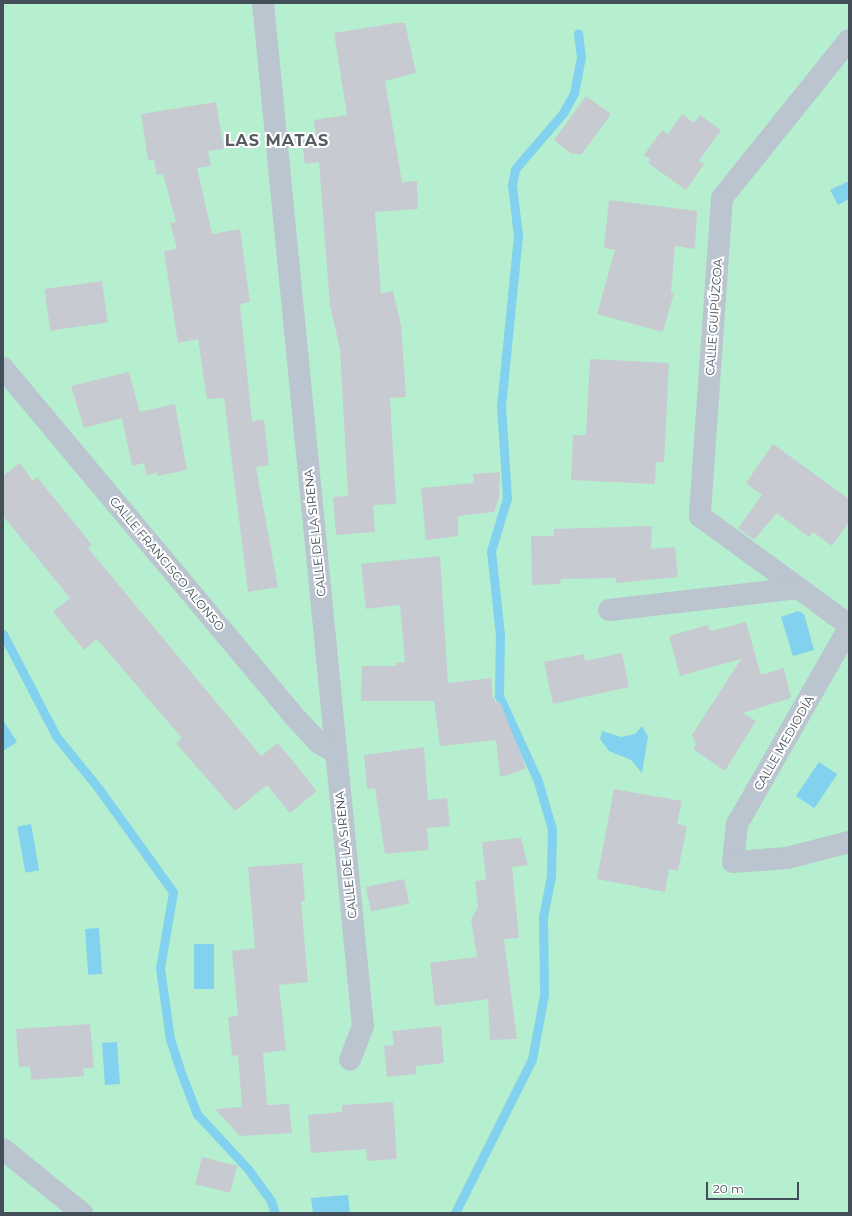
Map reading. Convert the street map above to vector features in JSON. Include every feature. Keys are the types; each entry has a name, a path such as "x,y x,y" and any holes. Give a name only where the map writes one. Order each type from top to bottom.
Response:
{"street":[{"name":"CALLE DE LA SIRENA","path":"263,3 363,1026 350,1060"},
{"name":"CALLE GUIPÚZCOA","path":"849,40 722,198 700,516 849,625"},
{"name":"CALLE FRANCISCO ALONSO","path":"3,368 292,714 319,743 336,752"},
{"path":"609,610 799,588"},
{"name":"CALLE MEDIODÍA","path":"849,628 738,824 733,862 787,858 849,842"},
{"path":"3,1149 82,1213"}],"green space":[{"path":"3,3 849,3 849,1213 3,1213"}],"water":[{"path":"849,181 849,199 838,205 830,190"},
{"path":"798,611 804,614 814,650 793,656 781,617"},
{"path":"3,720 17,742 3,751"},
{"path":"642,726 648,736 642,773 631,760 609,751 600,739 602,731 621,737 635,734"},
{"path":"819,762 837,774 814,808 796,796"},
{"path":"31,824 39,870 25,873 17,826"},
{"path":"99,928 102,974 88,975 85,929"},
{"path":"194,944 214,944 214,989 194,989"},
{"path":"117,1042 120,1084 105,1085 102,1043"},
{"path":"348,1195 350,1213 313,1213 311,1198"}],"building":[{"path":"396,23 405,23 416,73 385,81 402,182 417,181 418,209 375,212 381,294 393,291 401,325 406,397 390,398 396,504 373,505 375,532 336,535 333,497 348,496 340,349 330,306 319,162 305,164 302,141 316,138 314,120 347,115 334,33"},
{"path":"586,96 611,114 582,154 572,154 554,140"},
{"path":"216,102 224,149 208,151 211,166 197,168 212,234 240,229 250,302 240,304 252,421 264,420 269,465 256,467 278,587 248,592 224,398 207,399 198,339 178,343 164,251 177,249 170,223 176,222 163,174 157,175 154,160 148,160 141,114"},
{"path":"682,114 694,123 700,115 721,130 699,161 704,164 686,190 648,163 650,159 644,155 662,130 668,134"},
{"path":"609,200 697,211 695,249 675,246 671,293 674,293 663,332 597,314 615,250 604,248"},
{"path":"102,281 108,323 50,331 45,289"},
{"path":"590,359 669,363 664,463 656,462 655,484 571,480 573,435 586,435"},
{"path":"129,372 140,412 175,404 187,470 158,476 157,473 146,475 144,463 132,466 122,418 84,428 71,386"},
{"path":"773,444 849,499 849,522 832,546 813,532 809,537 777,513 754,540 738,528 762,495 746,483"},
{"path":"20,463 33,481 37,477 92,545 88,548 261,756 278,743 317,791 290,813 267,785 235,811 176,743 182,738 97,639 84,650 53,612 70,598 3,516 3,476"},
{"path":"500,472 499,498 494,512 458,516 458,536 426,540 421,488 474,483 473,474"},
{"path":"652,526 651,549 675,547 678,577 616,583 616,578 561,579 560,584 532,585 531,536 554,536 554,529"},
{"path":"440,556 448,683 491,678 493,697 496,703 500,702 526,768 514,773 500,777 496,740 440,746 434,701 361,701 362,666 396,666 396,663 405,662 400,605 366,609 361,564"},
{"path":"746,622 761,675 784,668 791,698 743,713 756,721 725,771 693,749 696,744 692,735 741,659 680,676 669,636 708,625 710,631"},
{"path":"622,653 629,687 553,704 544,662 584,654 585,661"},
{"path":"424,747 428,800 447,798 450,826 427,828 429,850 385,854 375,788 367,789 364,755"},
{"path":"614,789 682,801 677,824 687,826 678,871 669,869 665,892 597,879"},
{"path":"521,838 528,865 512,867 519,938 504,939 517,1039 490,1040 488,999 435,1006 430,963 477,957 471,920 478,907 475,881 486,880 482,842"},
{"path":"302,863 305,901 301,901 308,982 279,985 286,1050 263,1053 267,1105 289,1104 292,1133 240,1136 215,1109 242,1107 238,1055 232,1056 228,1017 238,1016 232,951 255,948 248,867"},
{"path":"404,879 409,903 371,912 366,887"},
{"path":"90,1024 94,1068 83,1068 84,1076 31,1080 30,1066 19,1067 16,1029"},
{"path":"441,1026 444,1063 416,1066 416,1074 387,1077 384,1046 394,1045 392,1031"},
{"path":"393,1102 397,1159 367,1161 366,1149 311,1153 308,1115 342,1112 342,1105"},
{"path":"202,1157 237,1166 230,1193 195,1184"}],"waterway":[{"path":"455,1213 532,1059 544,995 543,917 551,876 552,829 538,781 499,696 500,635 491,551 507,498 501,406 518,236 512,185 515,169 563,113 574,93 581,57 578,33"},
{"path":"3,634 56,736 99,789 173,892 160,968 170,1039 197,1114 248,1169 271,1201 275,1213"}],"district":[{"name":"LAS MATAS","path":"277,141"}]}
